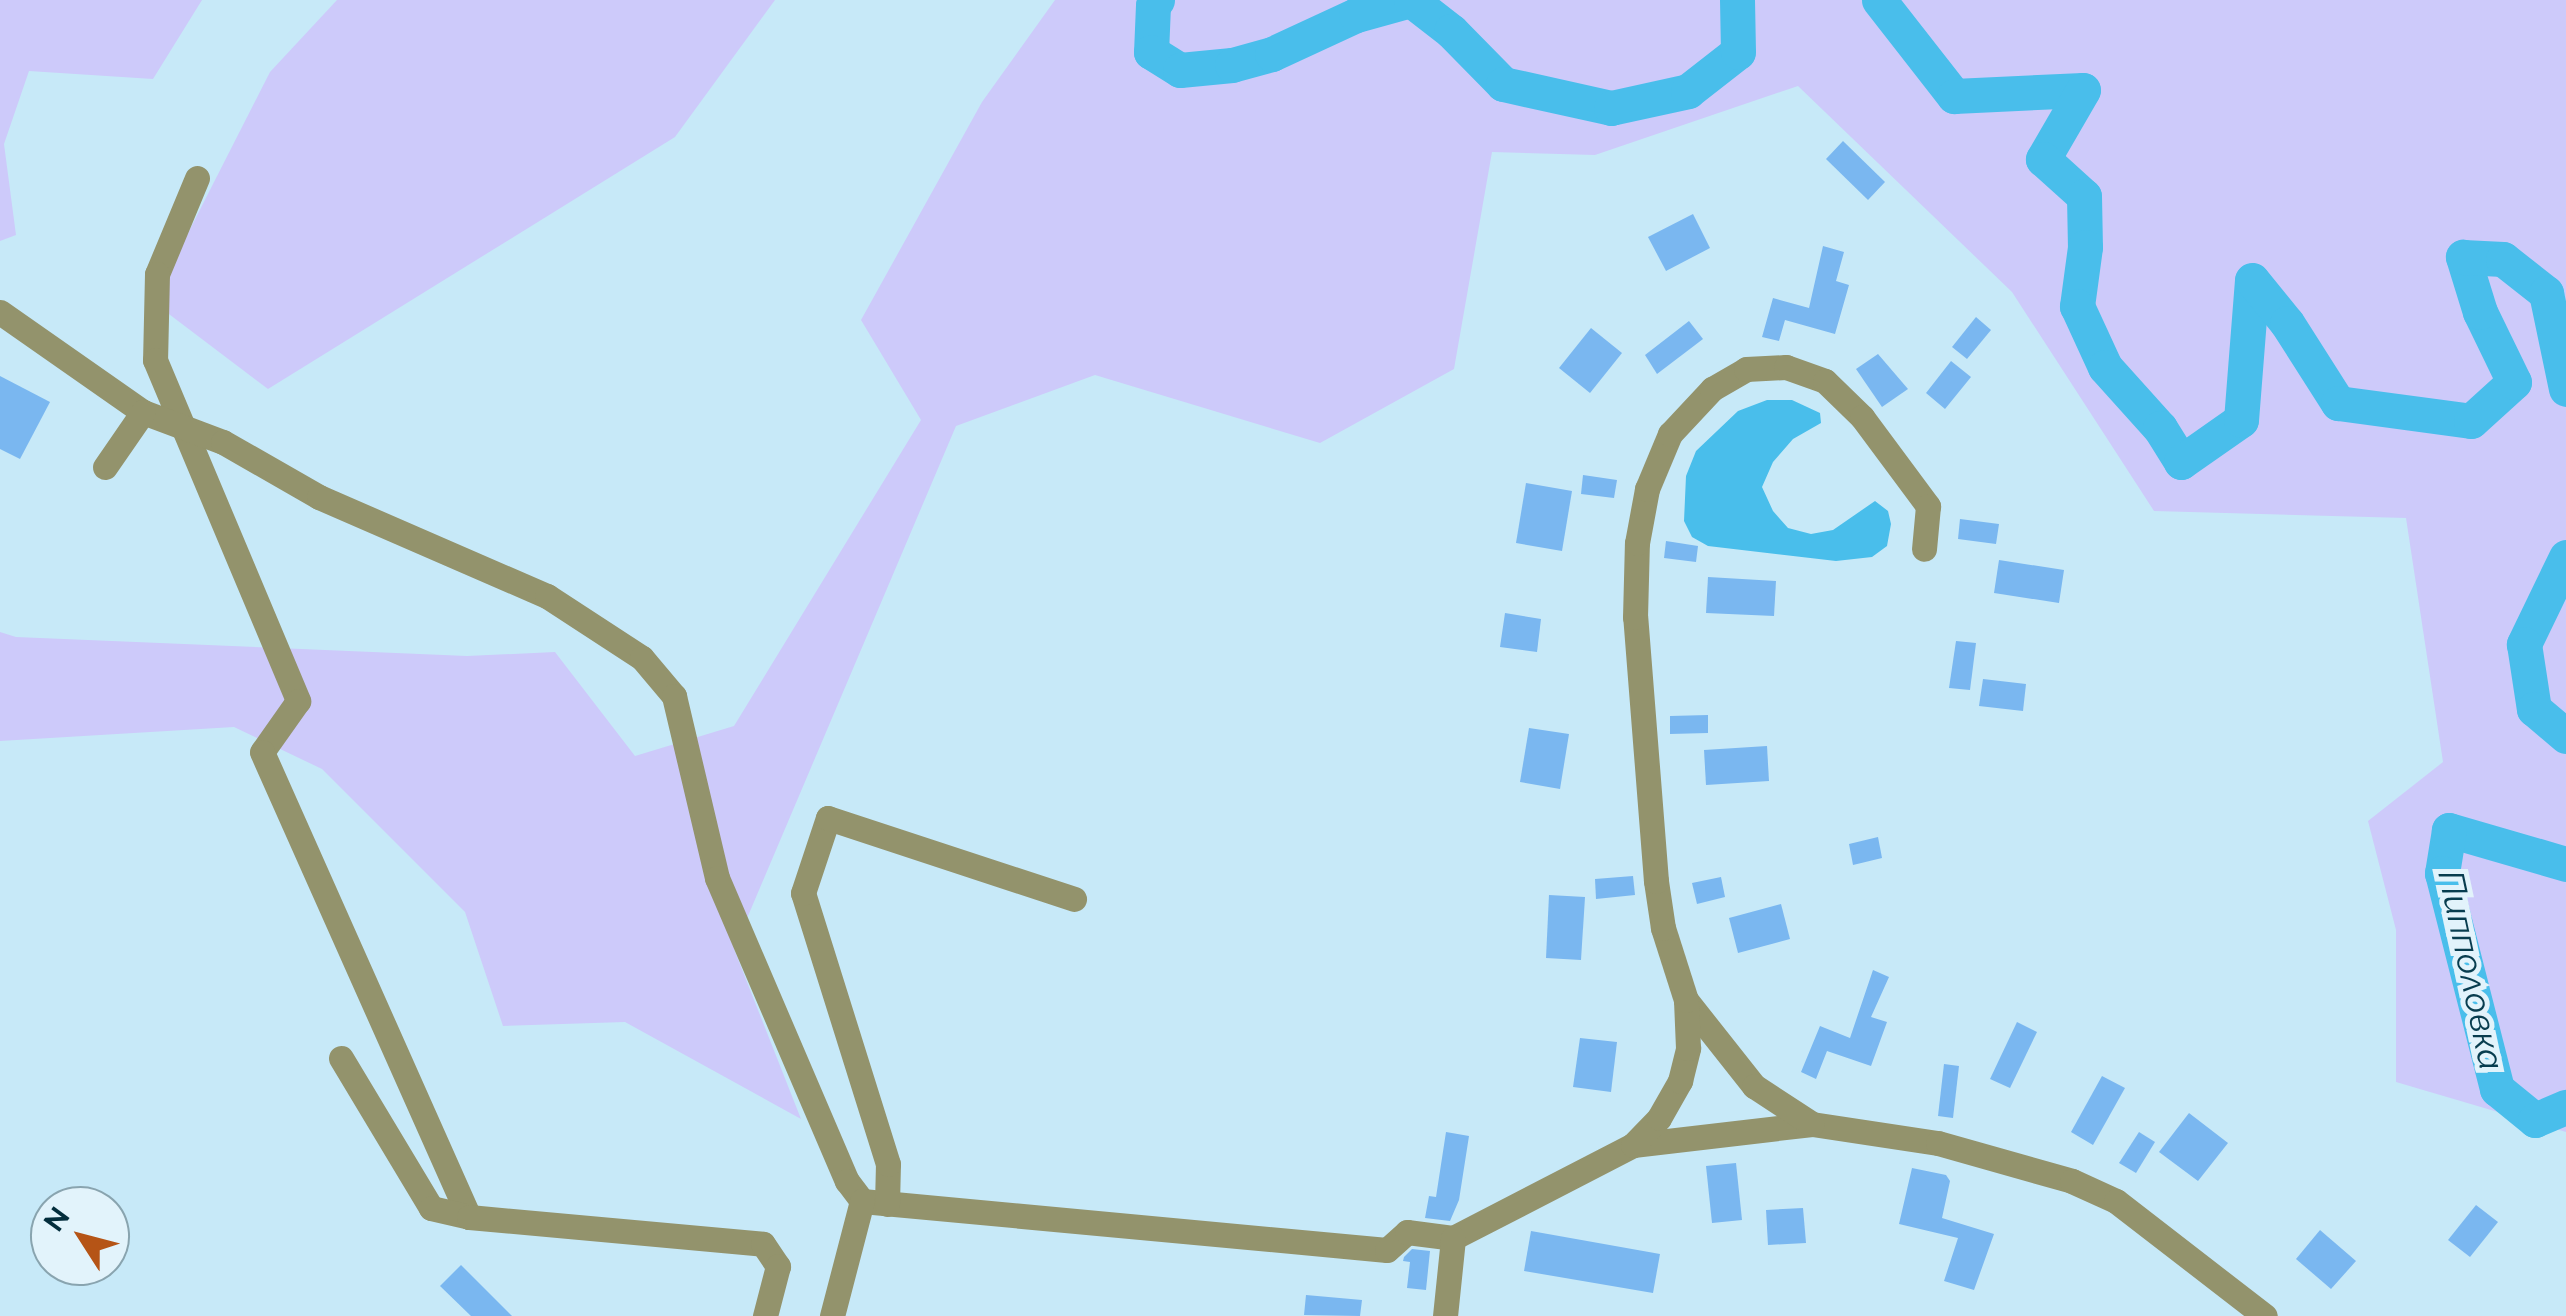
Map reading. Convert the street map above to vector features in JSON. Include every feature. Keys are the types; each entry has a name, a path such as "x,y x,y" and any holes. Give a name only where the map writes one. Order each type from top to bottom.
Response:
{"street":[{"path":"197,178 157,274 154,360 298,701 262,752 469,1217"},
{"path":"0,312 143,412 223,442 319,497 546,596 642,658 674,696 717,878 848,1181 875,1202 1387,1250 1407,1232 1453,1238 1633,1145 1692,1134 1812,1124 1938,1142 2072,1182 2116,1201 2265,1316"},
{"path":"1633,1145 1659,1118 1688,1048 1686,1000 1663,928 1656,881 1634,618 1638,543 1647,488 1670,434 1712,390 1746,369 1786,367 1825,380 1862,417 1928,506 1924,549"},
{"path":"105,467 143,412"},
{"path":"832,1316 888,1164 803,893 828,818 1074,899"},
{"path":"1686,1000 1754,1086 1812,1124"},
{"path":"1683,1067 1701,1052 1713,1050 1729,1057"},
{"path":"340,1058 431,1208 469,1217 762,1244 778,1266 765,1316"},
{"path":"1744,1130 1759,1109 1754,1086"},
{"path":"1670,1098 1676,1125 1692,1134"},
{"path":"1444,1316 1453,1238"}],"shaded area":[{"path":"0,0 202,0 153,79 29,71 4,144 16,235 0,241"},
{"path":"337,0 775,0 675,137 268,389 153,302 270,72"},
{"path":"1055,0 2566,0 2566,1132 2396,1082 2396,930 2368,821 2443,762 2406,518 2154,511 2012,292 1798,86 1595,155 1492,152 1454,369 1320,443 1095,375 956,426 734,949 801,1119 625,1022 503,1026 465,912 322,769 234,727 0,741 0,632 16,637 467,656 555,652 635,756 734,726 921,420 861,320 982,102"},
{"path":"1767,400 1792,400 1820,413 1821,423 1793,439 1773,462 1762,487 1773,511 1788,528 1811,534 1833,530 1875,501 1888,511 1891,524 1887,546 1872,557 1836,561 1708,546 1692,537 1684,521 1686,476 1696,451 1738,411"}],"building":[{"path":"1843,141 1885,182 1868,200 1826,159"},
{"path":"1693,214 1710,248 1666,271 1648,237"},
{"path":"1823,246 1844,252 1836,281 1849,285 1835,334 1785,320 1779,341 1762,337 1773,298 1809,308"},
{"path":"1976,317 1991,330 1967,359 1952,347"},
{"path":"1689,321 1703,339 1657,374 1645,355"},
{"path":"1591,328 1622,353 1590,393 1559,368"},
{"path":"1878,354 1908,389 1882,407 1856,369"},
{"path":"1951,361 1971,377 1945,409 1926,393"},
{"path":"0,376 50,402 20,459 0,449"},
{"path":"1583,475 1617,480 1614,498 1581,494"},
{"path":"1526,483 1572,491 1562,551 1516,543"},
{"path":"1960,519 1999,524 1996,544 1958,539"},
{"path":"1666,541 1698,546 1696,562 1664,558"},
{"path":"1999,560 2064,570 2059,603 1994,593"},
{"path":"1708,577 1776,581 1774,616 1706,613"},
{"path":"1505,613 1541,619 1537,652 1500,647"},
{"path":"1956,641 1976,643 1970,690 1949,688"},
{"path":"1983,679 2026,684 2023,711 1979,706"},
{"path":"1708,715 1708,733 1670,734 1670,716"},
{"path":"1529,728 1569,734 1560,789 1520,782"},
{"path":"1767,746 1769,781 1706,785 1704,750"},
{"path":"1878,837 1882,858 1853,865 1849,844"},
{"path":"1633,876 1635,895 1596,899 1595,879"},
{"path":"1721,877 1725,897 1697,904 1692,883"},
{"path":"1549,895 1585,897 1581,960 1546,958"},
{"path":"1781,904 1790,939 1738,953 1729,918"},
{"path":"1873,970 1889,977 1871,1017 1887,1022 1871,1066 1827,1051 1816,1079 1801,1072 1820,1026 1850,1038"},
{"path":"2017,1022 2037,1032 2010,1088 1990,1079"},
{"path":"1580,1038 1617,1042 1611,1092 1573,1087"},
{"path":"1944,1064 1959,1066 1953,1118 1938,1116"},
{"path":"2102,1076 2125,1088 2093,1145 2071,1132"},
{"path":"2189,1113 2228,1143 2198,1181 2159,1152"},
{"path":"1446,1132 1469,1136 1459,1200 1450,1221 1425,1218 1429,1196 1436,1197"},
{"path":"2139,1132 2155,1142 2136,1173 2119,1163"},
{"path":"1736,1163 1742,1220 1712,1223 1706,1166"},
{"path":"1912,1168 1946,1175 1950,1181 1942,1218 1994,1234 1974,1290 1944,1281 1958,1238 1899,1224"},
{"path":"2476,1205 2498,1222 2470,1257 2448,1240"},
{"path":"1803,1208 1806,1243 1768,1245 1766,1210"},
{"path":"2320,1230 2356,1261 2331,1289 2296,1259"},
{"path":"1531,1231 1660,1254 1653,1293 1524,1271"},
{"path":"1412,1249 1430,1251 1426,1290 1407,1288 1410,1262 1403,1261"},
{"path":"461,1265 512,1316 471,1316 440,1286"},
{"path":"1306,1295 1362,1300 1360,1316 1304,1315"}],"waterway":[{"name":"Пипполовка","path":"1157,0 1153,5 1151,52 1180,70 1232,65 1272,54 1356,15 1411,0 1451,31 1503,84 1611,108 1688,91 1738,52 1737,0"},
{"name":"Пипполовка","path":"1879,0 1954,96 2083,90 2043,159 2084,196 2085,247 2077,306 2105,367 2160,428 2181,462 2241,420 2252,280 2287,323 2338,403 2471,421 2514,382 2480,312 2463,257 2503,259 2546,293 2566,389"},
{"name":"Пипполовка","path":"2566,557 2524,644 2534,709 2566,736"},
{"name":"Пипполовка","path":"2566,864 2449,830 2442,873 2497,1089 2535,1120 2566,1107"}]}
